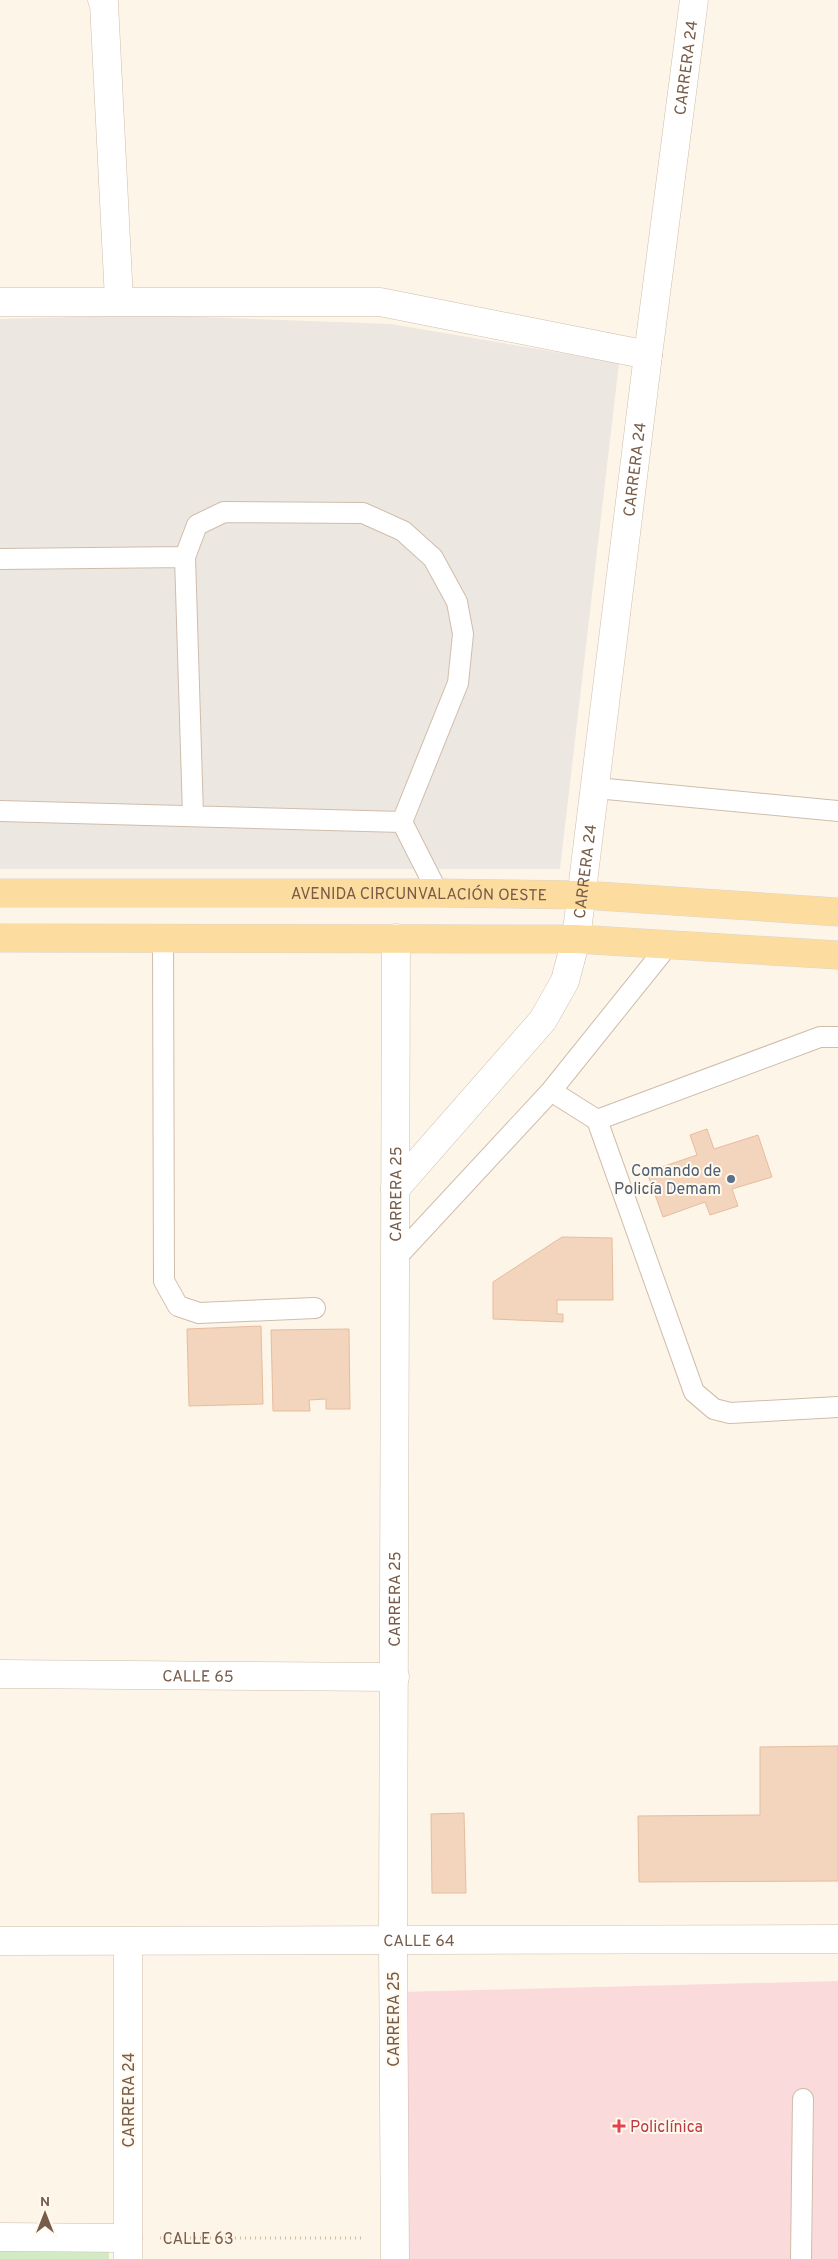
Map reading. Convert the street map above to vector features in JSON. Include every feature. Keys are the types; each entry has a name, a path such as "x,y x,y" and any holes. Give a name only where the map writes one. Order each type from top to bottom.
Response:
{"main road":[{"name":"AVENIDA CIRCUNVALACIÓN OESTE","path":"0,893 438,893 583,895 838,912"},
{"path":"0,938 576,939 838,955"}],"street":[{"path":"102,0 104,3 119,300"},
{"name":"CARRERA 24","path":"395,1190 543,1020 565,981 576,939 694,0"},
{"path":"0,302 119,300 380,302 648,355"},
{"name":"CARRERA 25","path":"395,2249 393,1941 396,938"},
{"name":"CALLE 65","path":"0,1674 395,1678"},
{"name":"CALLE 64","path":"0,1942 838,1939"},
{"name":"CARRERA 24","path":"128,1941 128,2248"},
{"path":"0,2236 128,2248"}],"lane":[{"path":"192,815 185,557 197,524 224,512 363,513 402,531 433,558 457,602 463,634 458,683 402,822 438,893"},
{"path":"0,559 185,557"},
{"path":"596,788 838,811"},
{"path":"0,811 402,822"},
{"path":"163,938 164,1281 178,1306 199,1313 315,1308"},
{"path":"395,1259 551,1091 669,944"},
{"path":"597,1120 820,1037 838,1037"},
{"path":"551,1091 597,1120 694,1392 714,1409 730,1413 838,1407"},
{"path":"801,2259 803,2099"}],"path":[{"name":"CALLE 63","path":"128,2248 395,2249"}],"shaded area":[{"path":"147,315 391,324 619,363 560,869 0,869 0,319"},
{"name":"Policlínica","path":"838,1981 838,2259 400,2259 400,1992"}],"green space":[{"path":"0,2248 109,2250 109,2259 0,2259"}],"building":[{"path":"707,1129 714,1149 758,1135 772,1177 732,1189 738,1206 710,1215 705,1202 663,1217 647,1172 697,1155 690,1135"},
{"path":"562,1237 612,1238 613,1300 557,1300 557,1314 563,1314 563,1322 493,1319 493,1282"},
{"path":"261,1326 263,1404 189,1406 187,1329"},
{"path":"349,1329 350,1409 326,1409 326,1399 309,1400 310,1411 273,1411 271,1330"},
{"path":"838,1746 838,1881 639,1882 638,1816 760,1815 760,1747"},
{"path":"464,1813 466,1893 432,1893 431,1814"}],"place":[{"name":"Comando de Policía Demam","path":"731,1179"},
{"name":"Policlínica","path":"619,2126"}]}
